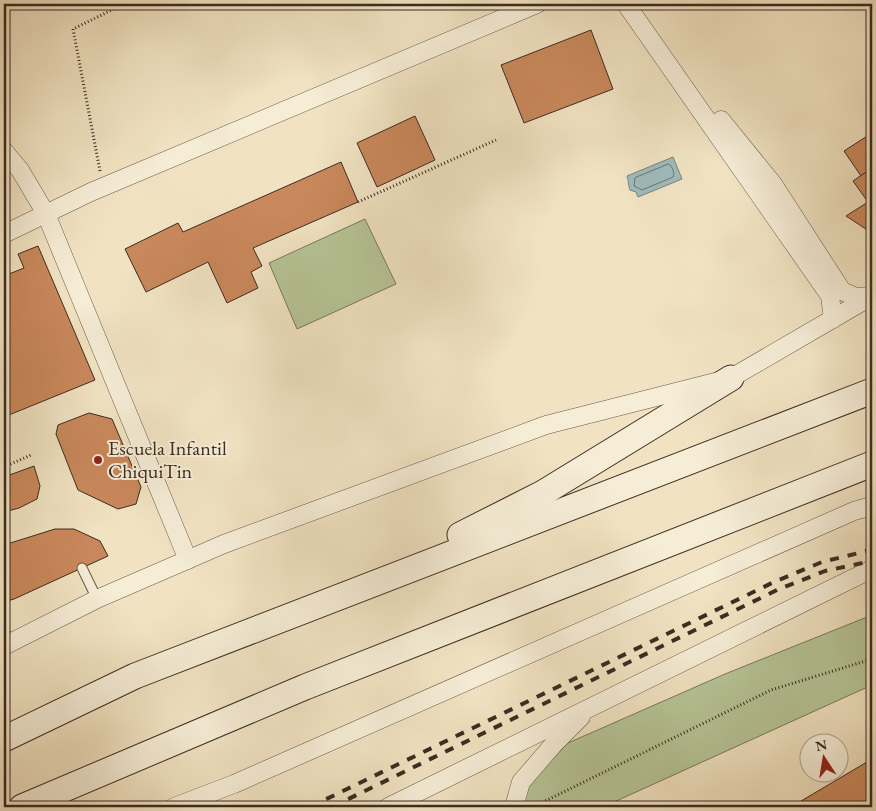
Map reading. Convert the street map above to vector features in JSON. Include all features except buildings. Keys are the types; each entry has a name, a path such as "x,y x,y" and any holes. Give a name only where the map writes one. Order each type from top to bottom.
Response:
{"main road":[{"path":"342,595 543,492 731,378"},
{"path":"4,739 135,676 872,391"},
{"path":"22,807 305,687 872,464"}],"street":[{"path":"4,234 102,188 537,4"},
{"path":"626,4 830,296 833,319"},
{"path":"675,74 707,102 773,184 842,291 856,297 872,296"},
{"path":"4,151 20,170 46,214 188,560"},
{"path":"6,639 234,541 546,424 731,378 872,296"},
{"path":"174,807 234,784 854,511 872,506"},
{"path":"388,807 872,569"},
{"path":"514,807 522,782 553,745 592,706"}],"lane":[{"path":"82,568 97,599"}],"path":[{"path":"102,188 73,29 124,4"},
{"path":"358,202 496,140"},
{"path":"4,467 31,456"},
{"path":"533,807 771,690 872,659"}],"green space":[{"path":"365,219 396,284 297,329 269,263"},
{"path":"872,615 872,685 603,807 523,807 527,785 568,743 725,674"}],"water":[{"path":"673,157 682,179 638,197 636,192 630,190 627,176"}],"railway":[{"path":"310,807 774,582 822,562 872,551"},
{"path":"332,807 777,590 825,571 872,561"}],"place":[{"name":"Escuela Infantil ChiquiTin","path":"98,460"}]}
